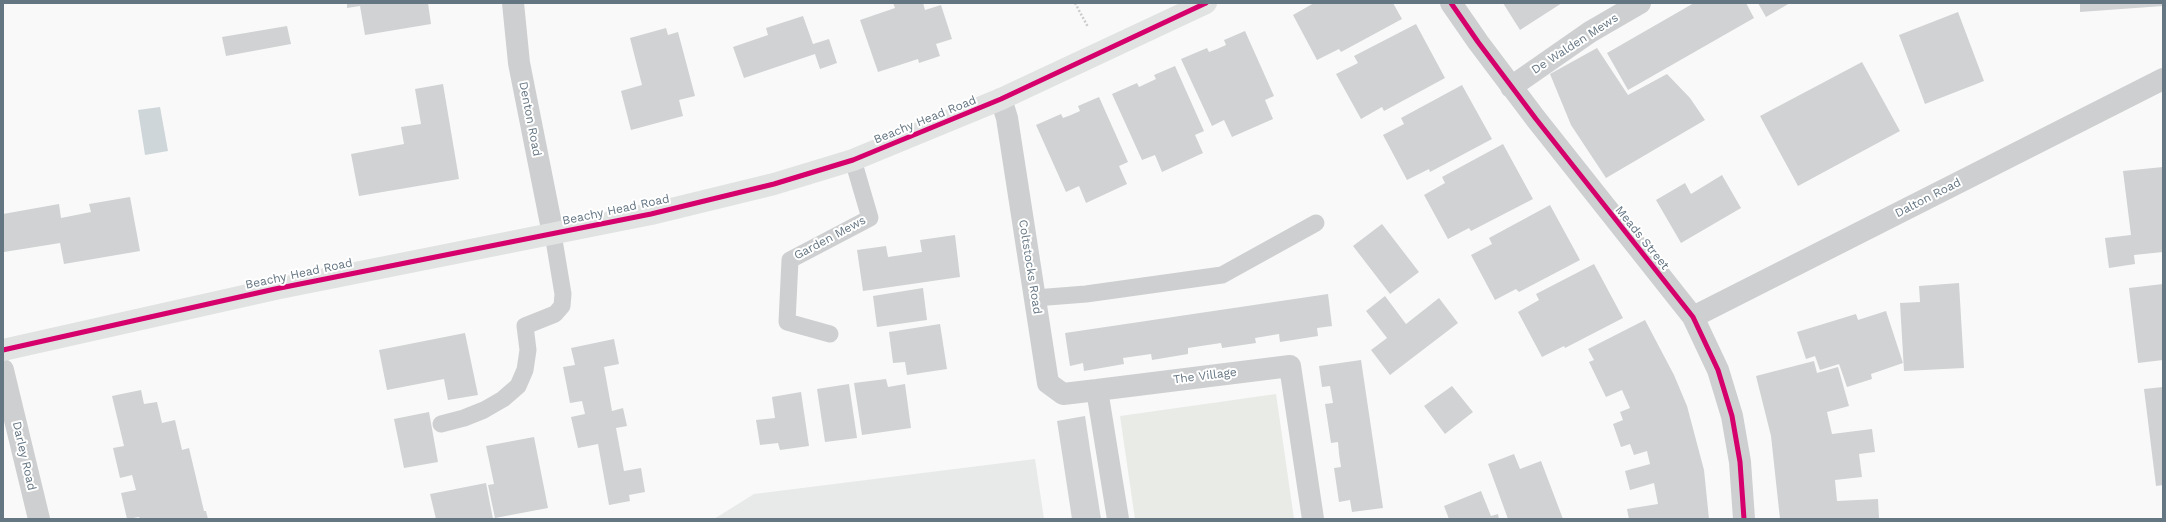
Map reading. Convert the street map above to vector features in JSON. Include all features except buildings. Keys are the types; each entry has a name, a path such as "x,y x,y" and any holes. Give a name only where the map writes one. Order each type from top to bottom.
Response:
{"street":[{"name":"Denton Road","path":"513,3 519,63 553,234"},
{"name":"Beachy Head Road","path":"3,350 275,289 651,214 766,186 853,160 1001,99 1206,3"},
{"name":"Meads Street","path":"1451,3 1511,87 1692,317 1718,370 1732,416 1740,462 1744,519"},
{"name":"De Walden Mews","path":"1511,87 1590,32 1640,3"},
{"name":"Dalton Road","path":"1692,317 2163,80"},
{"name":"Coltstocks Road","path":"1001,99 1008,118 1048,383 1063,394 1097,390"},
{"name":"The Village","path":"1097,390 1290,366 1313,519"},
{"name":"Darley Road","path":"3,370 39,519"},
{"path":"1097,390 1118,519"}],"lane":[{"name":"Garden Mews","path":"830,334 787,322 790,260 870,218 853,160"},
{"path":"1035,298 1086,294 1222,275 1316,223"},
{"path":"441,424 464,418 484,410 503,399 518,386 525,370 528,350 525,326 555,314 562,306 564,294 553,234"}],"shaded area":[{"path":"160,107 168,151 145,155 138,110"},
{"path":"1276,394 1294,519 1135,519 1120,416"},
{"path":"1035,459 1044,519 714,519 754,494"}],"cycle path":[{"path":"3,350 275,289 651,214 774,184 853,160 1001,99 1206,3"},
{"path":"1451,3 1478,42 1536,119 1693,317 1718,370 1732,416 1740,462 1744,519"}]}
